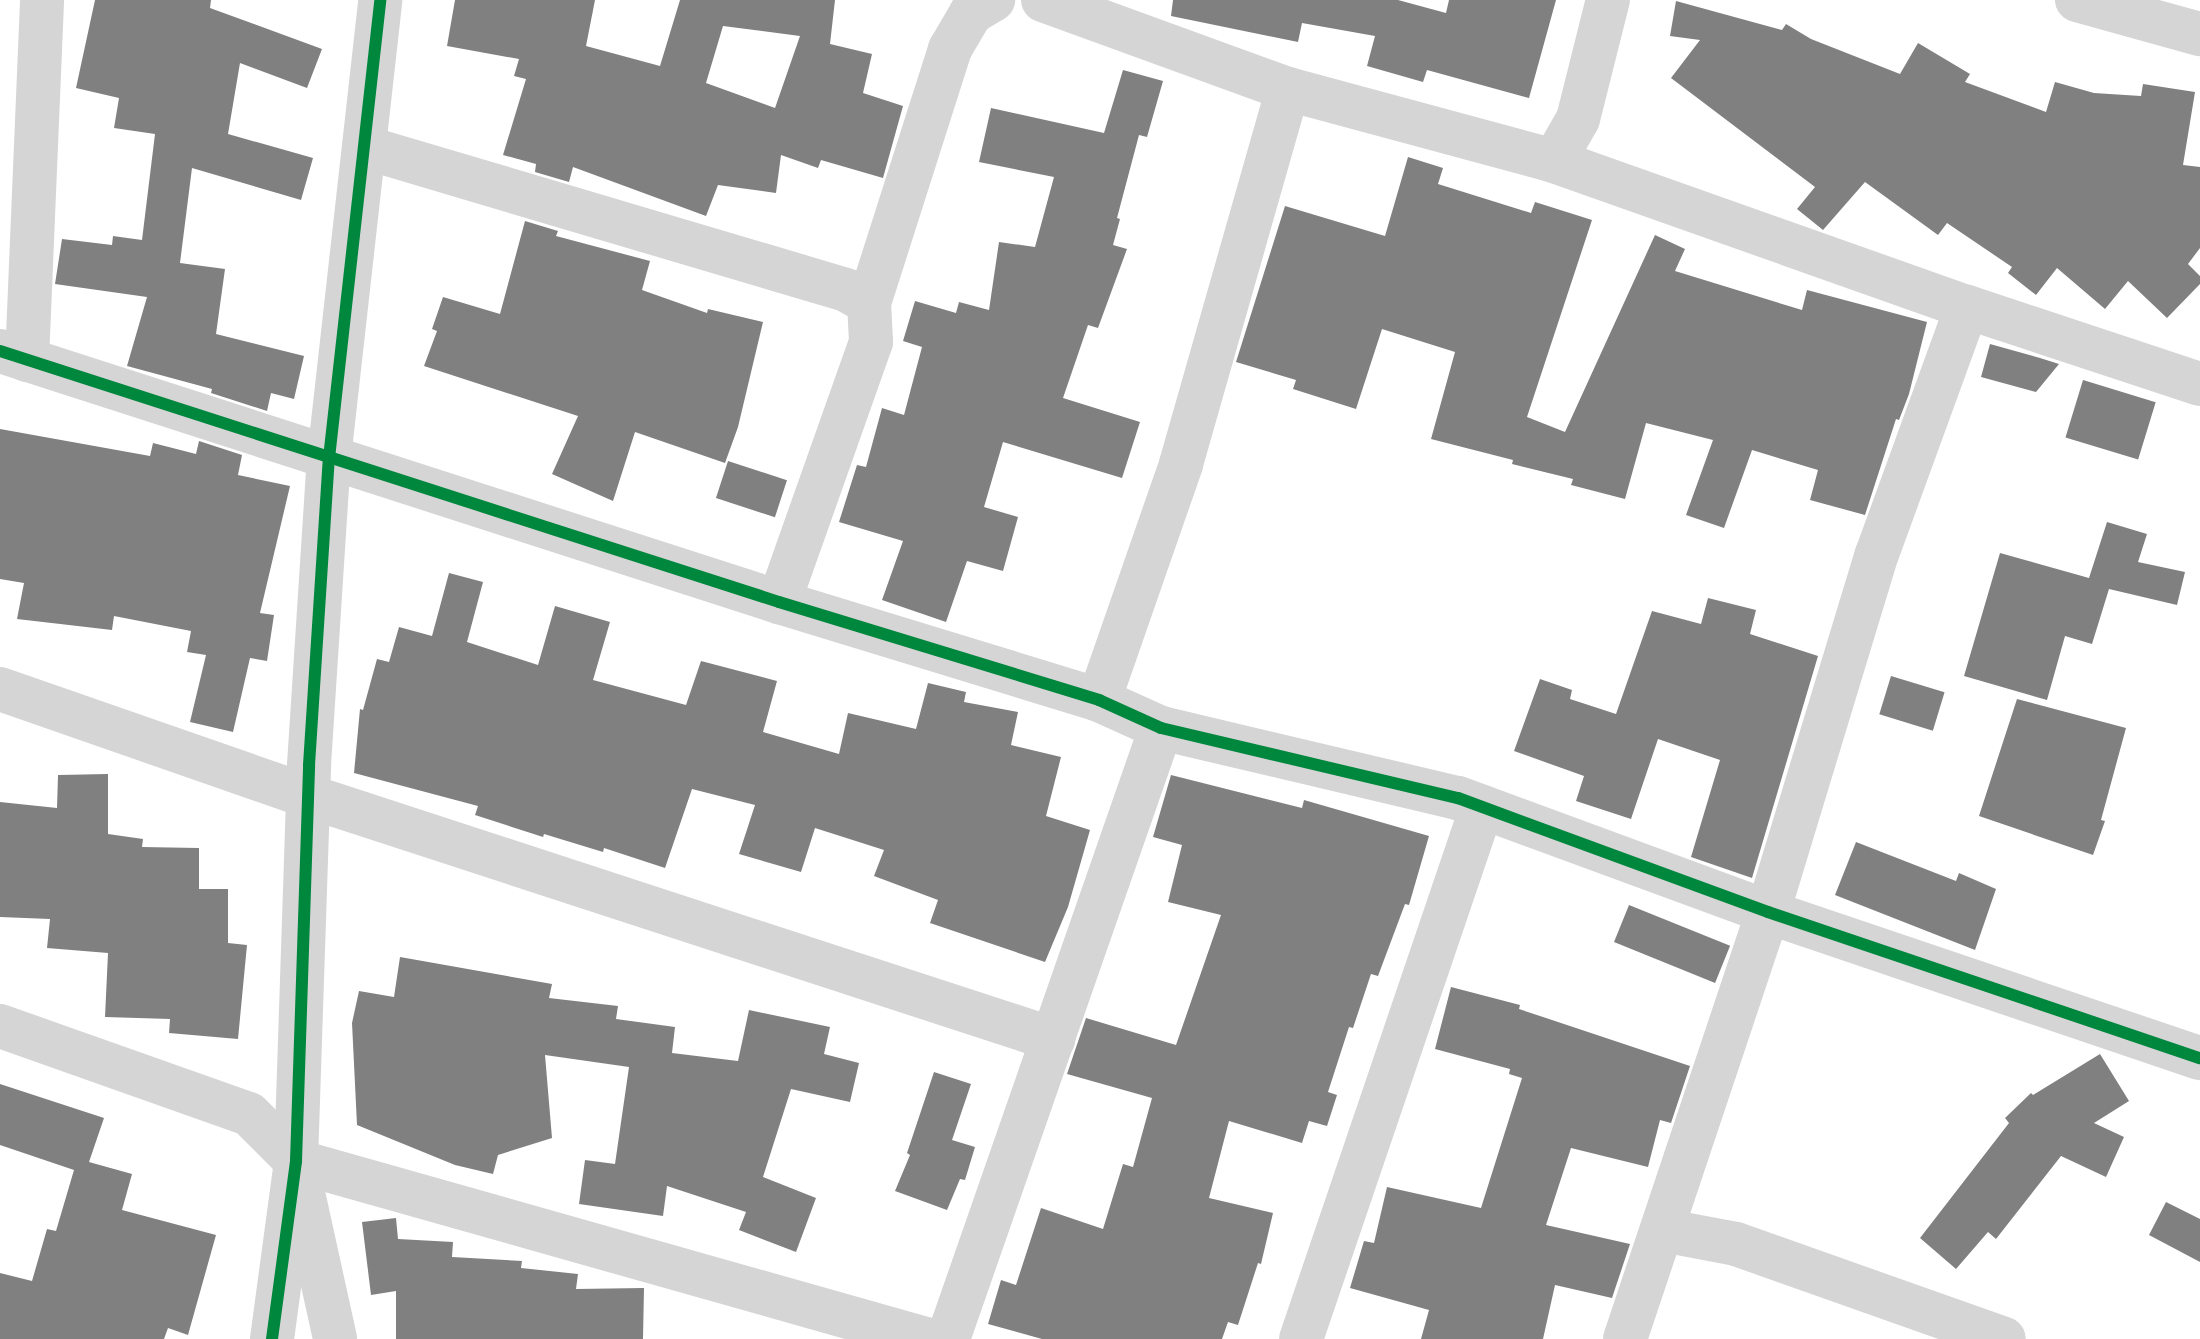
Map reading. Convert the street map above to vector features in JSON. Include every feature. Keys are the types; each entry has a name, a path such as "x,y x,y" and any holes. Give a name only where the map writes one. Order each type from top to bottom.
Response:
{"street":[{"path":"42,0 14,355 779,602 1099,700 1161,728 1482,807 1768,912 2200,1058"},
{"path":"272,1339 296,1161 308,796 329,458 380,0"},
{"path":"779,602 871,342 869,303 950,49 971,13 993,0"},
{"path":"1043,0 1288,89 1554,161 1967,307 2200,384"},
{"path":"1554,161 1578,119 1608,0"},
{"path":"2077,0 2200,34"},
{"path":"1099,700 1181,464 1288,89"},
{"path":"364,147 846,290 869,303"},
{"path":"1625,1339 1768,912 1877,554 1967,307"},
{"path":"0,689 308,796 1053,1039"},
{"path":"948,1339 1161,728"},
{"path":"1301,1339 1482,807"},
{"path":"0,1026 249,1114 296,1161 926,1339"},
{"path":"296,1161 335,1339"},
{"path":"1662,1230 1736,1244 2004,1339"}],"building":[{"path":"95,0 211,0 210,8 322,49 307,88 240,63 228,134 313,158 301,200 192,168 180,263 225,269 216,334 304,356 294,399 271,393 267,411 211,393 212,389 127,366 147,297 55,284 62,239 112,245 113,236 142,240 155,134 114,128 119,98 76,88"},
{"path":"455,0 595,0 586,46 660,66 680,0 835,0 830,44 872,54 863,93 903,106 883,178 821,160 818,168 781,155 776,193 718,185 706,216 573,167 569,182 535,172 536,164 503,155 526,79 514,76 519,59 447,46","holes":["723,26 800,36 775,108 706,83"]},
{"path":"1173,0 1398,0 1446,13 1449,0 1556,0 1529,98 1427,70 1423,82 1367,66 1375,36 1302,23 1298,42 1171,16"},
{"path":"1676,1 1782,30 1786,24 1811,39 1900,74 1918,43 1970,74 1965,82 2046,112 2055,82 2094,93 2141,96 2143,84 2195,92 2183,165 2200,167 2200,248 2188,264 2200,276 2200,284 2167,318 2128,281 2105,309 2057,268 2036,295 2008,273 2012,267 1947,223 1938,235 1865,182 1823,230 1797,209 1815,187 1671,78 1700,40 1670,36"},
{"path":"1123,70 1163,81 1147,137 1139,135 1117,218 1120,219 1113,245 1127,249 1098,328 1088,325 1063,398 1140,422 1122,478 1003,442 984,507 1018,517 1003,571 967,561 946,622 882,600 903,541 839,522 857,465 866,467 882,408 904,415 922,347 903,341 915,301 956,313 959,302 989,310 999,242 1035,247 1054,177 979,162 991,108 1104,133"},
{"path":"1408,157 1443,168 1438,184 1531,213 1535,202 1592,220 1527,417 1565,432 1655,235 1685,249 1675,271 1802,310 1807,290 1927,322 1909,394 1899,420 1896,419 1865,515 1810,500 1818,470 1752,450 1724,528 1686,515 1713,440 1646,423 1625,499 1571,485 1573,479 1512,464 1513,460 1431,439 1455,352 1382,329 1356,409 1293,389 1296,380 1236,362 1285,206 1385,236"},
{"path":"525,221 558,231 556,236 650,261 642,290 707,313 708,309 763,322 738,427 725,463 635,432 613,501 552,474 578,416 424,366 437,331 432,329 443,297 500,314"},
{"path":"1990,344 2059,364 2036,392 1981,377"},
{"path":"2083,380 2156,402 2138,460 2065,437"},
{"path":"0,429 150,456 153,443 196,454 199,441 242,455 238,475 290,486 260,613 274,615 267,661 250,658 233,732 190,722 206,655 187,652 191,631 114,616 112,630 17,619 24,583 0,579"},
{"path":"728,461 787,480 775,517 716,498"},
{"path":"2107,522 2147,534 2138,562 2185,572 2177,605 2109,589 2092,644 2065,636 2047,700 1964,676 2000,553 2089,578"},
{"path":"449,573 483,582 467,642 538,665 555,606 610,622 593,680 686,705 701,661 777,681 763,732 839,754 848,713 916,729 928,683 966,692 964,702 1018,712 1011,745 1061,757 1046,816 1090,830 1068,907 1045,962 930,923 938,900 874,876 884,850 815,828 801,872 739,854 755,805 692,789 665,868 604,848 603,852 544,834 543,837 475,815 478,806 354,773 360,709 363,710 377,659 389,662 399,627 432,636"},
{"path":"1708,598 1756,610 1750,634 1818,656 1752,878 1691,857 1720,760 1658,739 1631,819 1576,801 1584,776 1514,751 1540,679 1572,690 1570,699 1616,714 1652,611 1701,624"},
{"path":"1891,676 1945,692 1933,731 1879,714"},
{"path":"2017,699 2126,728 2101,820 2105,821 2093,855 1979,816"},
{"path":"108,774 108,834 143,839 142,847 199,848 199,889 228,889 228,943 247,945 238,1039 169,1033 170,1019 105,1017 108,953 47,948 50,919 0,917 0,802 57,808 58,775"},
{"path":"1171,775 1302,808 1304,800 1429,836 1409,905 1405,904 1378,976 1371,974 1353,1028 1349,1027 1328,1092 1337,1095 1327,1126 1309,1121 1302,1143 1229,1121 1209,1198 1273,1213 1261,1264 1258,1263 1238,1325 1228,1322 1222,1339 1042,1339 988,1324 1001,1280 1016,1285 1041,1208 1103,1229 1123,1164 1133,1167 1152,1098 1067,1074 1086,1018 1176,1045 1221,915 1168,902 1182,845 1153,837"},
{"path":"1856,842 1956,881 1959,873 1996,889 1975,950 1835,895"},
{"path":"1629,905 1730,946 1715,983 1614,942"},
{"path":"400,957 552,984 549,998 618,1006 616,1019 675,1027 672,1053 738,1061 749,1010 830,1027 824,1054 859,1063 850,1102 791,1089 763,1177 816,1198 796,1252 739,1230 746,1212 667,1186 663,1216 579,1204 585,1160 615,1164 629,1067 545,1055 552,1138 498,1155 493,1174 455,1165 357,1125 352,1023 359,991 394,997"},
{"path":"1451,987 1520,1005 1519,1009 1690,1066 1671,1123 1660,1120 1648,1167 1571,1148 1546,1225 1630,1244 1612,1298 1555,1285 1543,1339 1421,1339 1429,1310 1350,1288 1364,1241 1374,1243 1387,1187 1481,1208 1522,1078 1509,1074 1510,1069 1435,1049"},
{"path":"2100,1054 2129,1101 2094,1123 2124,1137 2106,1177 2061,1156 1996,1239 1988,1232 1956,1269 1920,1238 2009,1123 2005,1118 2031,1093 2033,1095"},
{"path":"934,1072 971,1084 952,1140 975,1147 965,1180 960,1179 947,1210 895,1191 910,1155 907,1153"},
{"path":"0,1084 104,1118 89,1162 132,1174 122,1210 216,1235 188,1335 168,1328 164,1339 0,1339 0,1273 32,1281 47,1229 56,1231 74,1170 0,1145"},
{"path":"2166,1202 2200,1219 2200,1262 2149,1235"},
{"path":"396,1218 398,1239 453,1242 452,1257 522,1261 521,1268 578,1274 576,1289 644,1288 643,1339 396,1339 396,1291 371,1295 362,1222"}],"cycle path":[{"path":"272,1339 296,1161 309,765 329,458 380,0"},
{"path":"0,351 779,602 1099,700 1161,728 1458,798 1768,912 2200,1058"}]}
